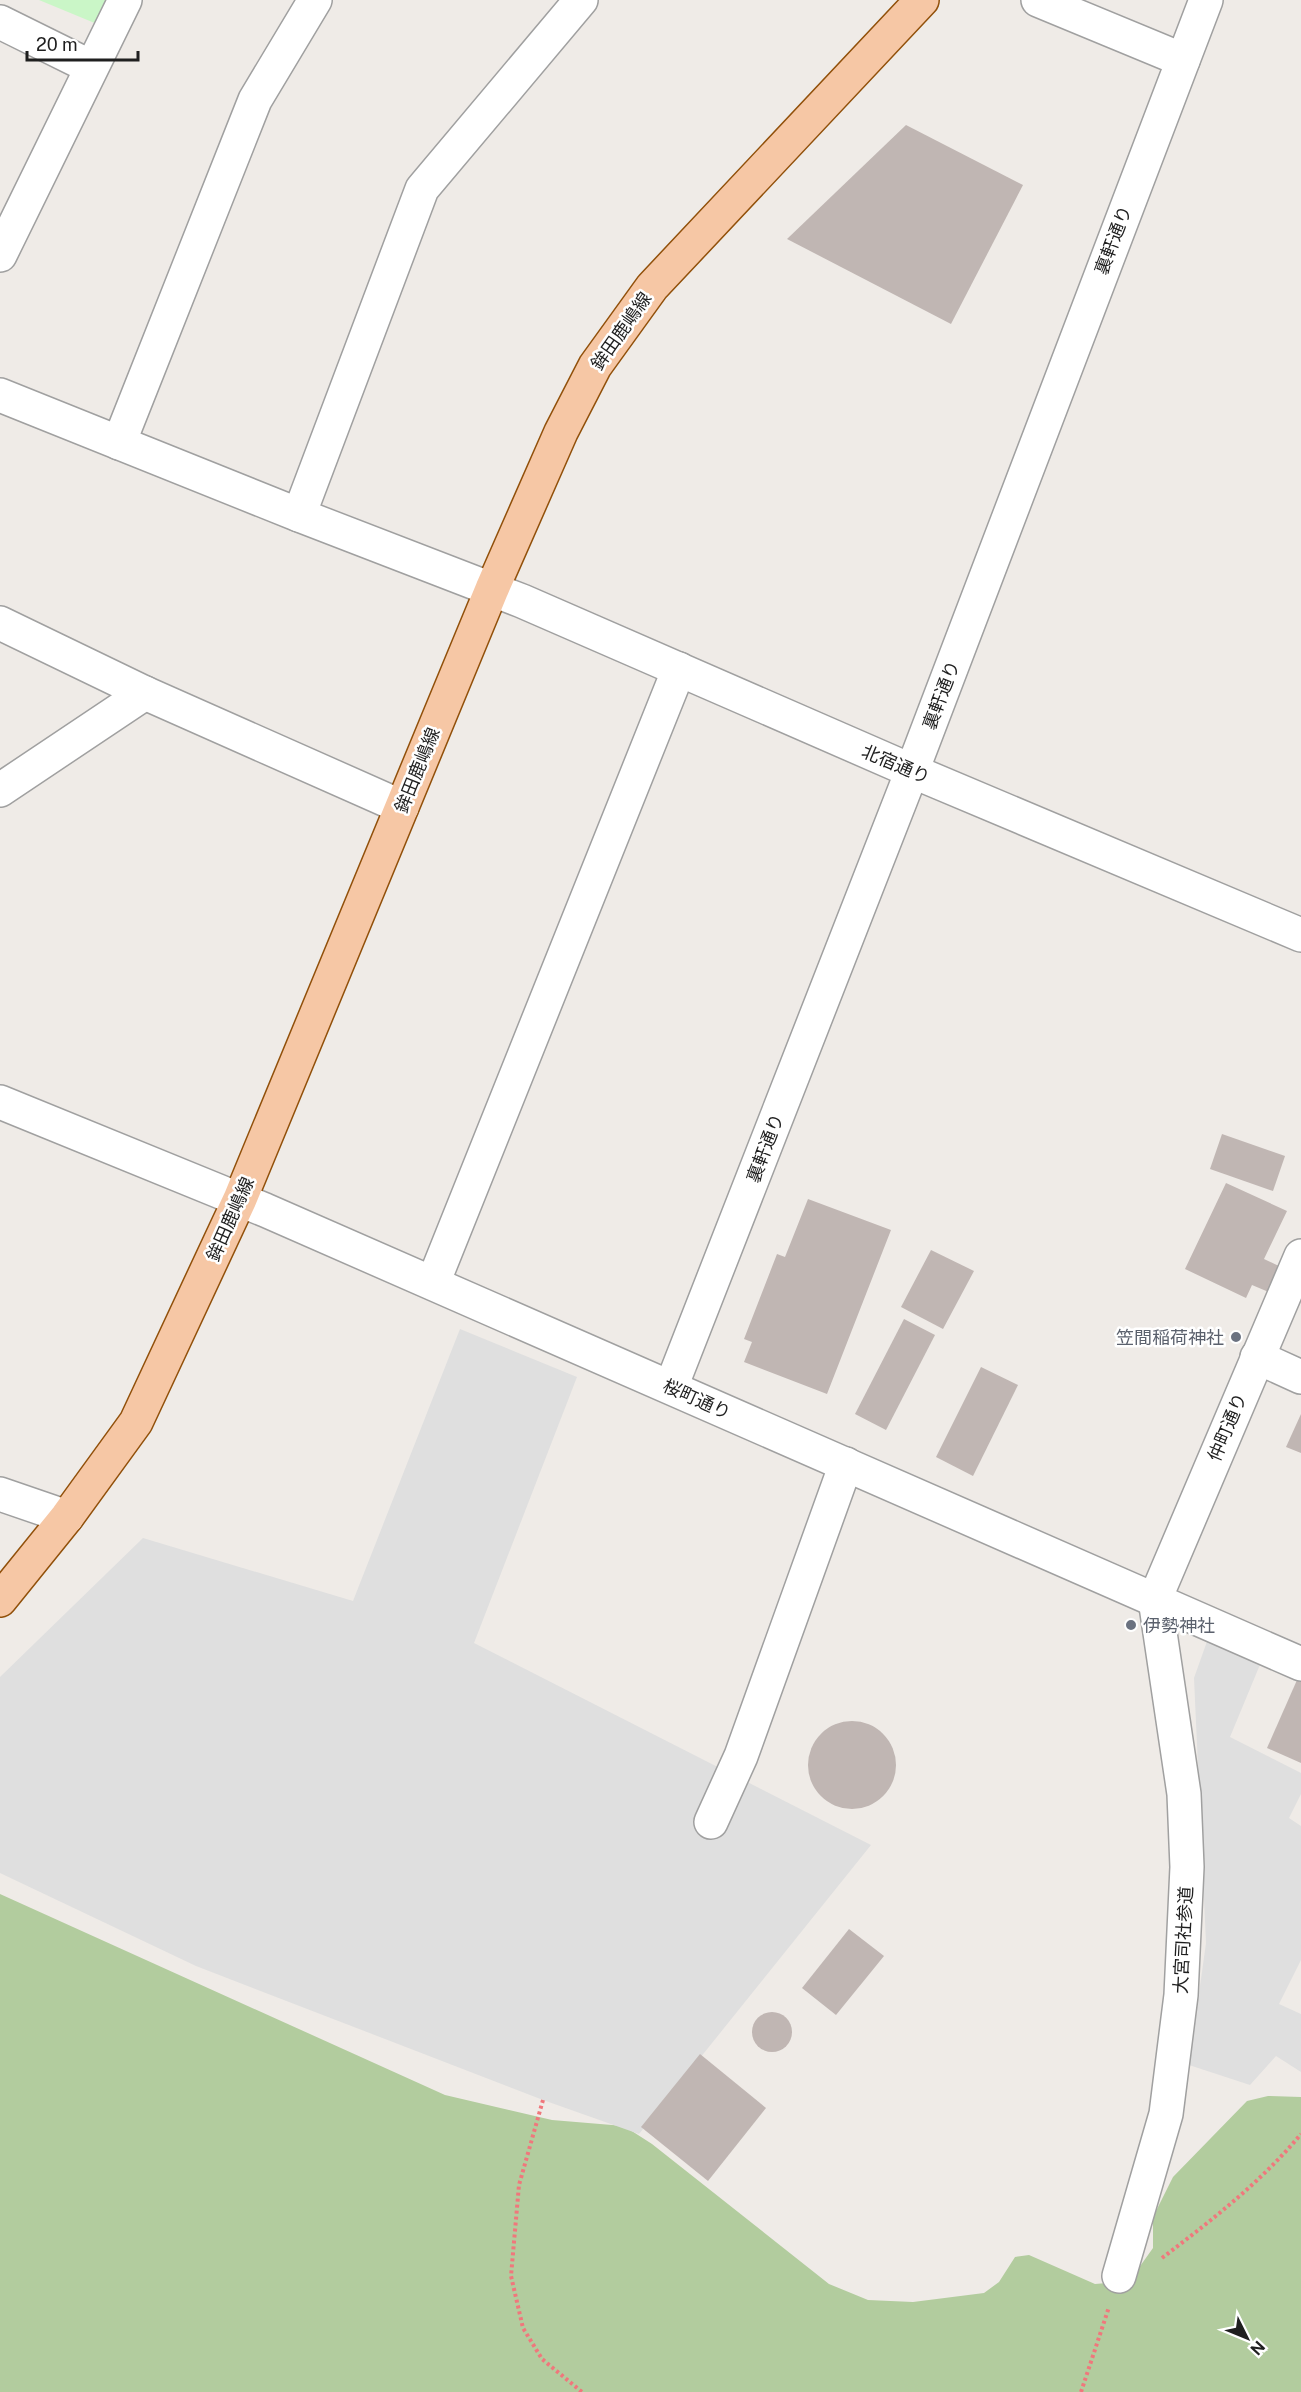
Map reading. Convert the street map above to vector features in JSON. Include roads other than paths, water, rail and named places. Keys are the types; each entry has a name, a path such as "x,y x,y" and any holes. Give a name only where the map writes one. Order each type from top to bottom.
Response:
{"main road":[{"name":"鉾田鹿嶋線","path":"0,1600 67,1517 136,1422 240,1199 492,589 561,432 595,366 652,287 922,0"}],"street":[{"path":"0,255 125,0"},
{"path":"119,443 255,100 315,0"},
{"path":"299,515 422,189 581,0"},
{"path":"1038,0 1183,60"},
{"name":"裏軒通り","path":"671,1387 912,771 1206,0"},
{"path":"0,22 91,66"},
{"name":"北宿通り","path":"0,395 299,515 492,589 912,771 1301,935"},
{"path":"0,623 146,693 402,807"},
{"path":"434,1284 679,669"},
{"path":"0,790 146,693"},
{"name":"桜町通り","path":"0,1102 240,1199 1301,1664"},
{"name":"仲町通り","path":"1155,1599 1301,1256"},
{"path":"1257,1357 1301,1377"},
{"path":"711,1822 741,1756 846,1464"},
{"path":"0,1494 67,1517"},
{"name":"大宮司社参道","path":"1119,2276 1166,2114 1181,1983 1187,1867 1184,1794 1155,1599"}],"place":[{"name":"笠間稲荷神社","path":"1236,1337"},
{"name":"伊勢神社","path":"1131,1625"}]}
